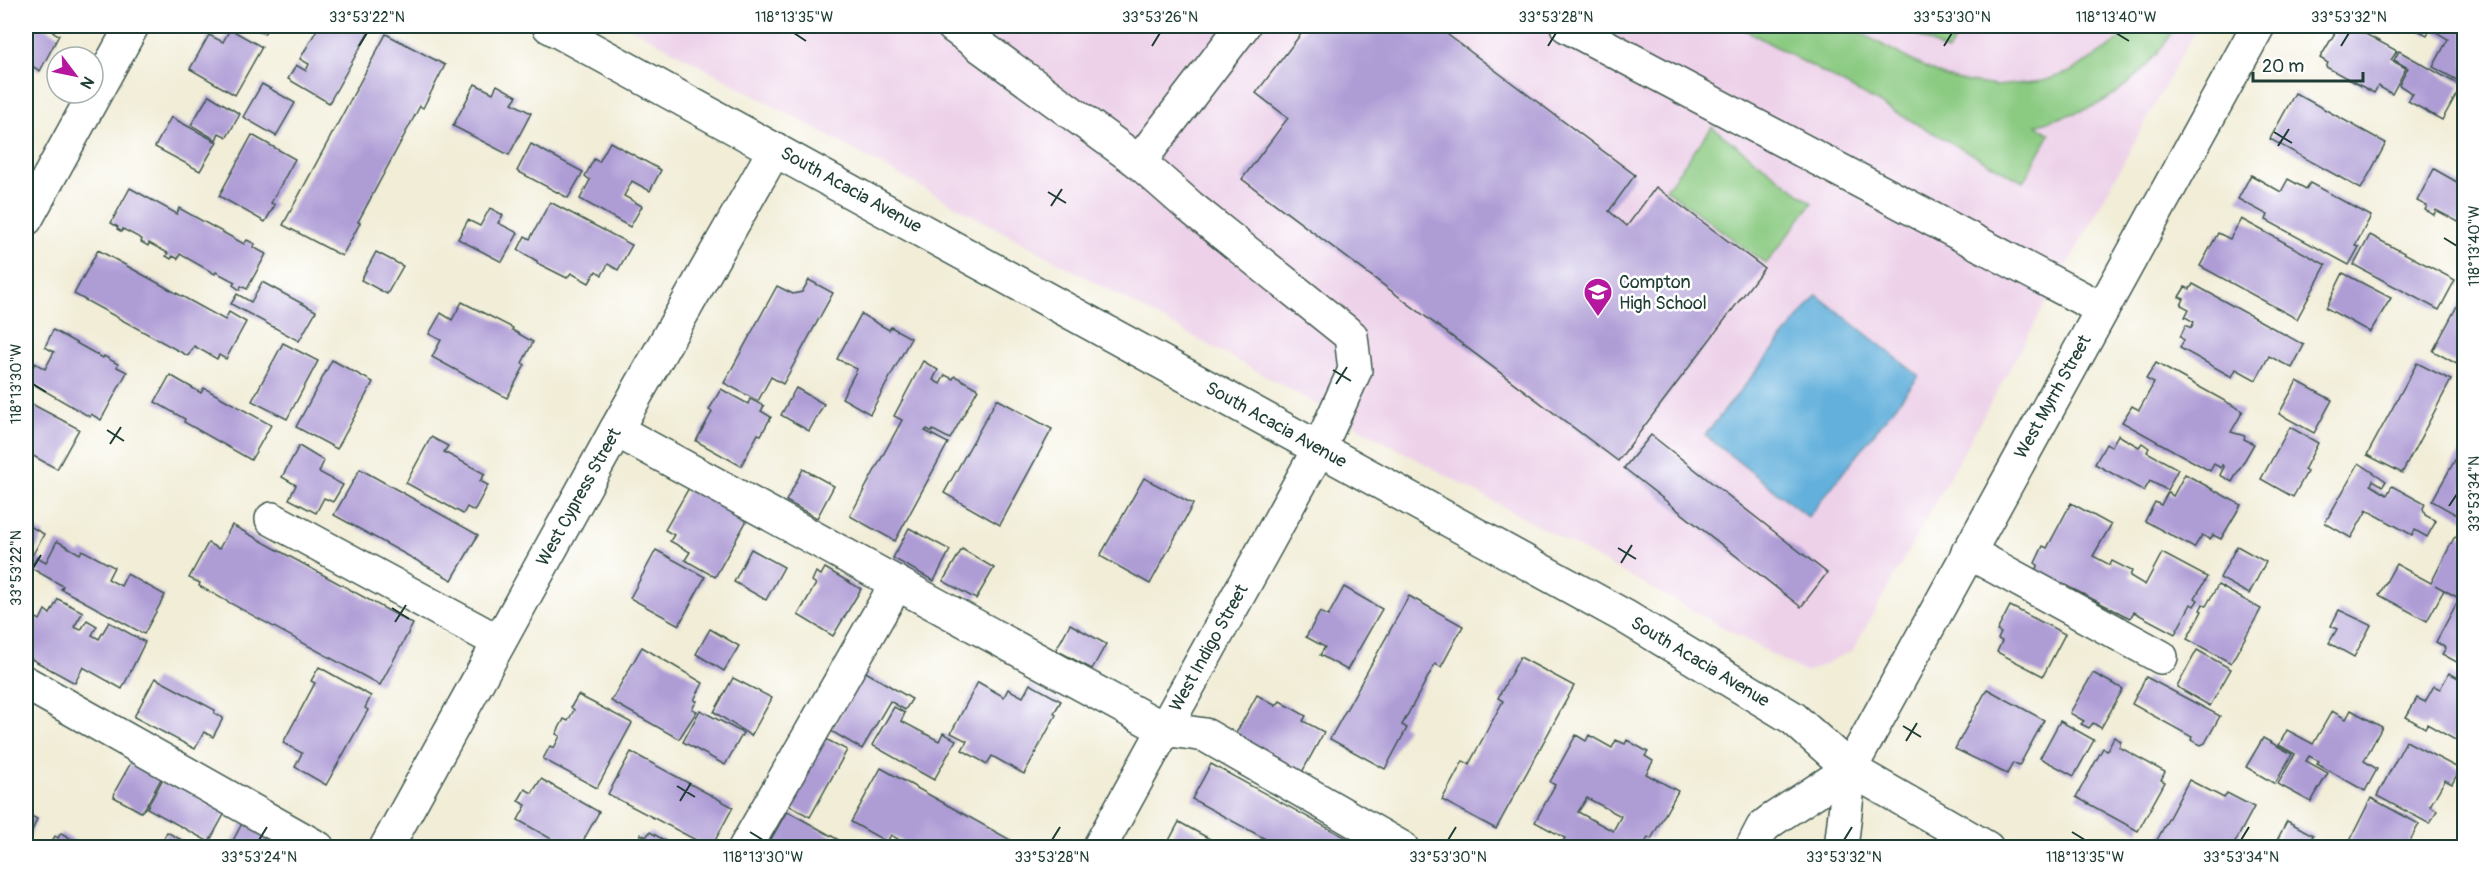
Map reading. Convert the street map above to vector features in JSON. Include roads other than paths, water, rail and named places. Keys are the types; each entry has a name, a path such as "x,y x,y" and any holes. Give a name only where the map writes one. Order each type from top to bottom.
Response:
{"street":[{"path":"26,219 132,26"},
{"name":"South Acacia Avenue","path":"549,26 1624,615 1793,718 1850,770 1988,848"},
{"name":"West Indigo Street","path":"953,26 1138,162 1189,206 1352,336 1356,370 1319,449 1099,848"},
{"path":"1138,162 1243,26"},
{"path":"1568,26 2102,309"},
{"name":"West Myrrh Street","path":"1841,848 1850,770 2258,26"},
{"name":"West Cypress Street","path":"386,848 616,430 775,149"},
{"path":"616,430 1164,729 1204,735 1402,848"},
{"path":"272,519 499,642"},
{"path":"1968,552 2161,657"},
{"path":"745,848 897,583"},
{"path":"26,683 318,848"},
{"name":"West Myrrh Street","path":"1752,848 1763,827 1850,770"}],"water":[{"path":"1817,295 1919,376 1808,517 1705,435"}],"place":[{"name":"Compton High School","path":"1598,318"}]}
